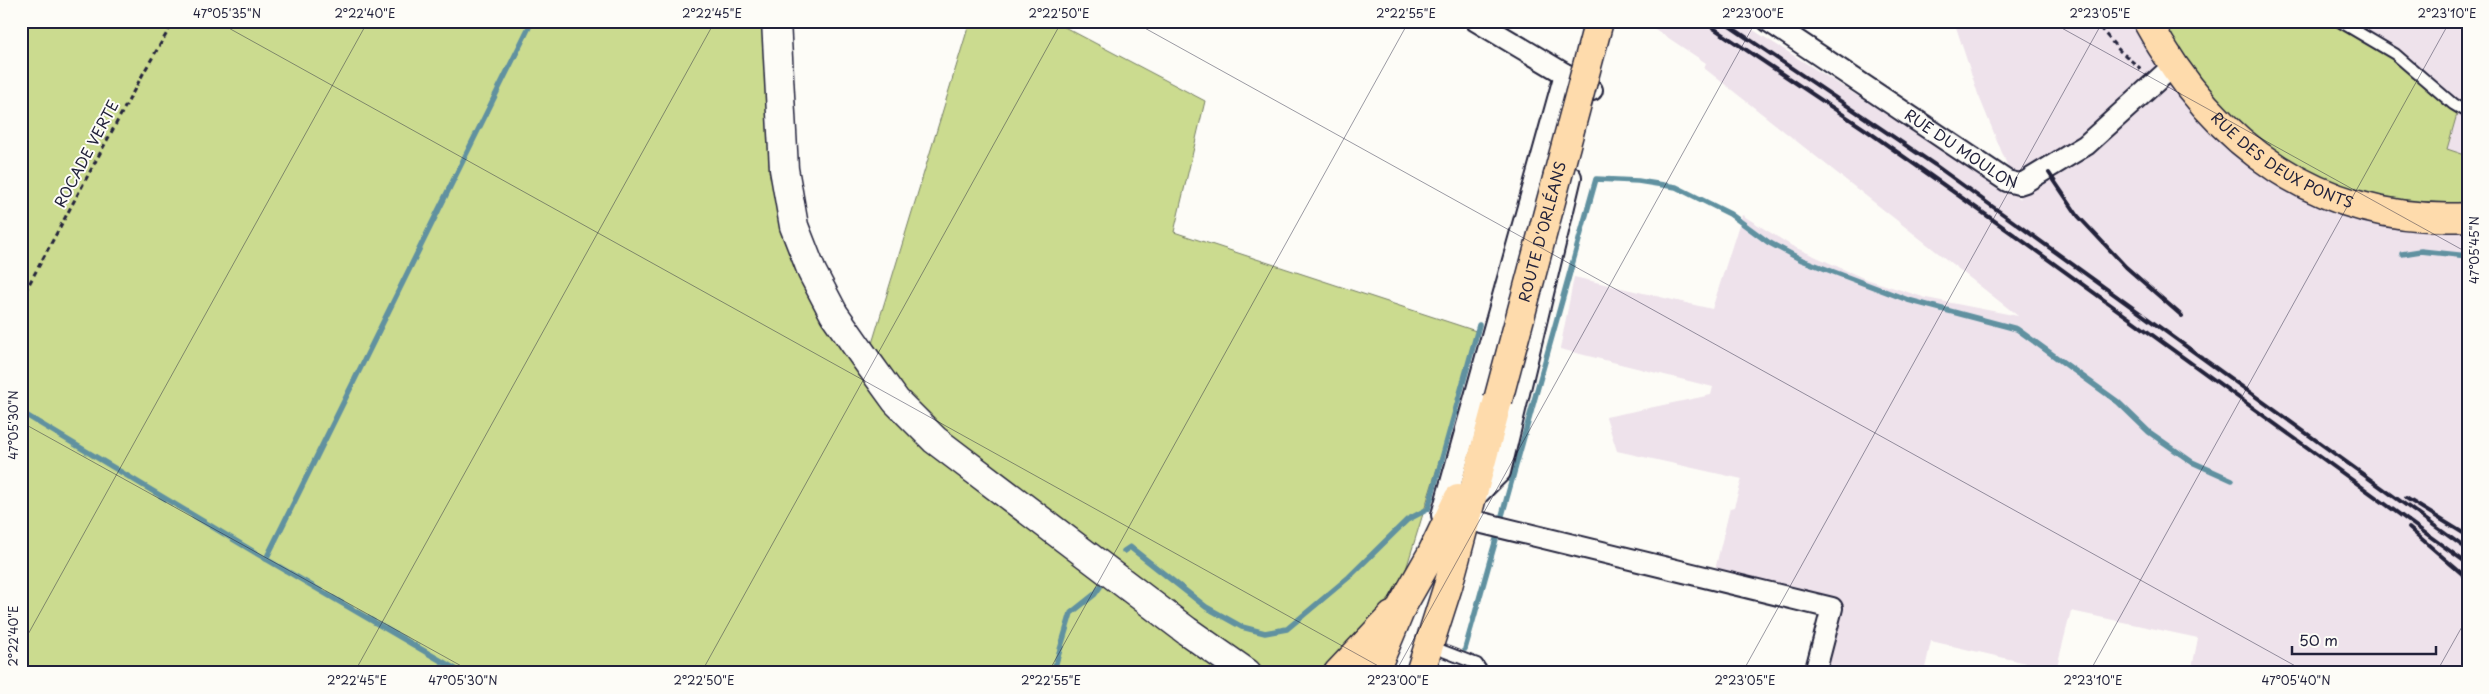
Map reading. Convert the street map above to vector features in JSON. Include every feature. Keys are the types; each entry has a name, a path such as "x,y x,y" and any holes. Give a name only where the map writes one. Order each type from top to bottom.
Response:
{"main road":[{"path":"776,21 784,169 794,226 812,272 834,314 896,401 934,440 1187,631 1246,673"},
{"name":"ROUTE D'ORLÉANS","path":"1420,673 1448,586 1599,21"},
{"name":"RUE DES DEUX PONTS","path":"2147,21 2163,74 2198,100 2231,134 2273,165 2314,189 2342,201 2392,214 2418,217 2468,216"},
{"name":"ROUTE D'ORLÉANS","path":"1374,673 1402,606 1431,555 1485,443"},
{"path":"1390,673 1431,555"},
{"path":"1338,673 1365,642 1402,606"},
{"path":"1187,631 1218,673"}],"street":[{"path":"1476,21 1592,89 1500,472 1468,510 1832,608 1815,673"},
{"name":"RUE DU MOULON","path":"1768,21 2014,184 2025,182 2086,145 2163,74"},
{"path":"1431,555 1565,74"}],"lane":[{"path":"2339,21 2395,54 2453,104 2468,113"},
{"path":"1429,646 1477,664 1483,673"}],"path":[{"name":"ROCADE VERTE","path":"21,299 144,72 174,21"},
{"path":"2094,21 2120,51 2163,74"}],"shaded area":[{"path":"1643,21 1739,21 2021,199 1978,94 1954,21 2468,21 2468,673 2191,673 2198,638 2071,611 2056,670 1931,641 1924,673 1815,673 1830,613 1712,582 1730,508 1734,507 1742,479 1617,451 1606,417 1711,395 1713,387 1560,349 1574,277 1712,309 1742,215 1792,246 1863,278 1926,298 2018,316 1704,68 1706,63"}],"green space":[{"path":"21,21 776,21 794,226 867,360 970,21 1053,21 1205,101 1174,232 1479,332 1374,673 21,673"},
{"path":"2162,21 2370,21 2362,39 2402,65 2427,90 2457,114 2447,149 2468,156 2468,203 2436,205 2403,203 2341,185 2283,156 2231,116 2209,93 2185,62"}],"waterway":[{"path":"266,559 532,21"},
{"path":"1501,519 1596,179 1638,181 1676,187 1730,214 1768,242 1802,260 1908,300 2017,329 2118,402 2149,432 2192,462 2232,480"},
{"path":"2402,254 2421,251 2468,256"},
{"path":"1124,551 1130,547 1206,607 1242,627 1265,633 1287,629 1349,577 1407,520 1428,509 1479,325"},
{"path":"21,412 266,559 462,673"},
{"path":"1465,649 1498,532"},
{"path":"1053,673 1071,613 1095,594 1100,587"}],"railway":[{"path":"1703,21 1866,130 2013,234 2468,564"},
{"path":"1722,21 1935,165 2468,550"},
{"path":"2049,173 2078,216 2126,267 2182,316"},
{"path":"2406,498 2468,536"},
{"path":"2409,528 2468,579"}]}
